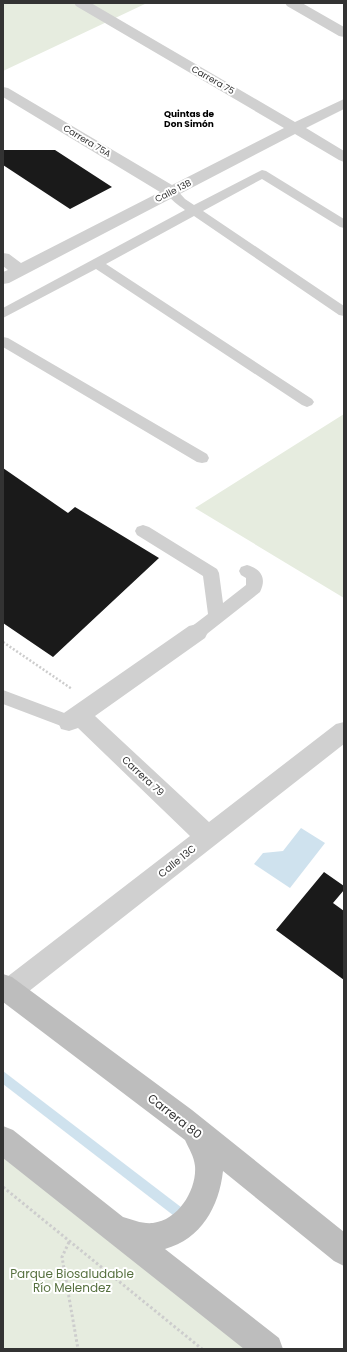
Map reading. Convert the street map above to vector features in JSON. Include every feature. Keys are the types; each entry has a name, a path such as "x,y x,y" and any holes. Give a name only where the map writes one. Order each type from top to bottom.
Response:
{"main road":[{"name":"Carrera 80","path":"6,988 182,1120 344,1251"},
{"path":"111,1225 129,1234 148,1238 168,1234 185,1224 199,1208 207,1190 209,1170 208,1163 205,1150 196,1132 182,1120"},
{"path":"3,1140 268,1349"}],"street":[{"name":"Carrera 75","path":"81,3 344,157"},
{"path":"292,3 344,33"},
{"name":"Carrera 75A","path":"3,91 172,192"},
{"name":"Calle 13B","path":"3,279 344,103"},
{"path":"3,258 20,270"},
{"path":"81,714 197,632"},
{"name":"Carrera 79","path":"81,714 206,836"},
{"name":"Calle 13C","path":"6,988 344,731"}],"lane":[{"path":"3,314 262,174 344,224"},
{"path":"172,192 180,202 344,312"},
{"path":"96,264 307,402"},
{"path":"3,341 202,458"},
{"path":"143,531 211,573 217,617"},
{"path":"197,632 254,588 254,575 247,571"},
{"path":"3,697 81,714"}],"path":[{"path":"3,642 81,714"},
{"path":"3,1187 202,1349"},
{"path":"69,1242 62,1257 78,1349"}],"green space":[{"path":"3,3 147,3 3,71"},
{"path":"344,414 344,598 195,508"},
{"name":"Parque Biosaludable Río Melendez","path":"3,1141 268,1349 3,1349"}],"water":[{"path":"301,828 325,843 290,888 254,864 263,853 283,851"}],"building":[{"path":"3,150 55,150 112,187 70,209 3,165"},
{"path":"3,468 68,513 75,507 159,558 53,657 3,623"},
{"path":"324,872 344,886 344,890 333,903 344,911 344,980 276,930"}],"waterway":[{"path":"3,1077 186,1218"}],"district":[{"name":"Quintas de Don Simón","path":"189,120"}]}
